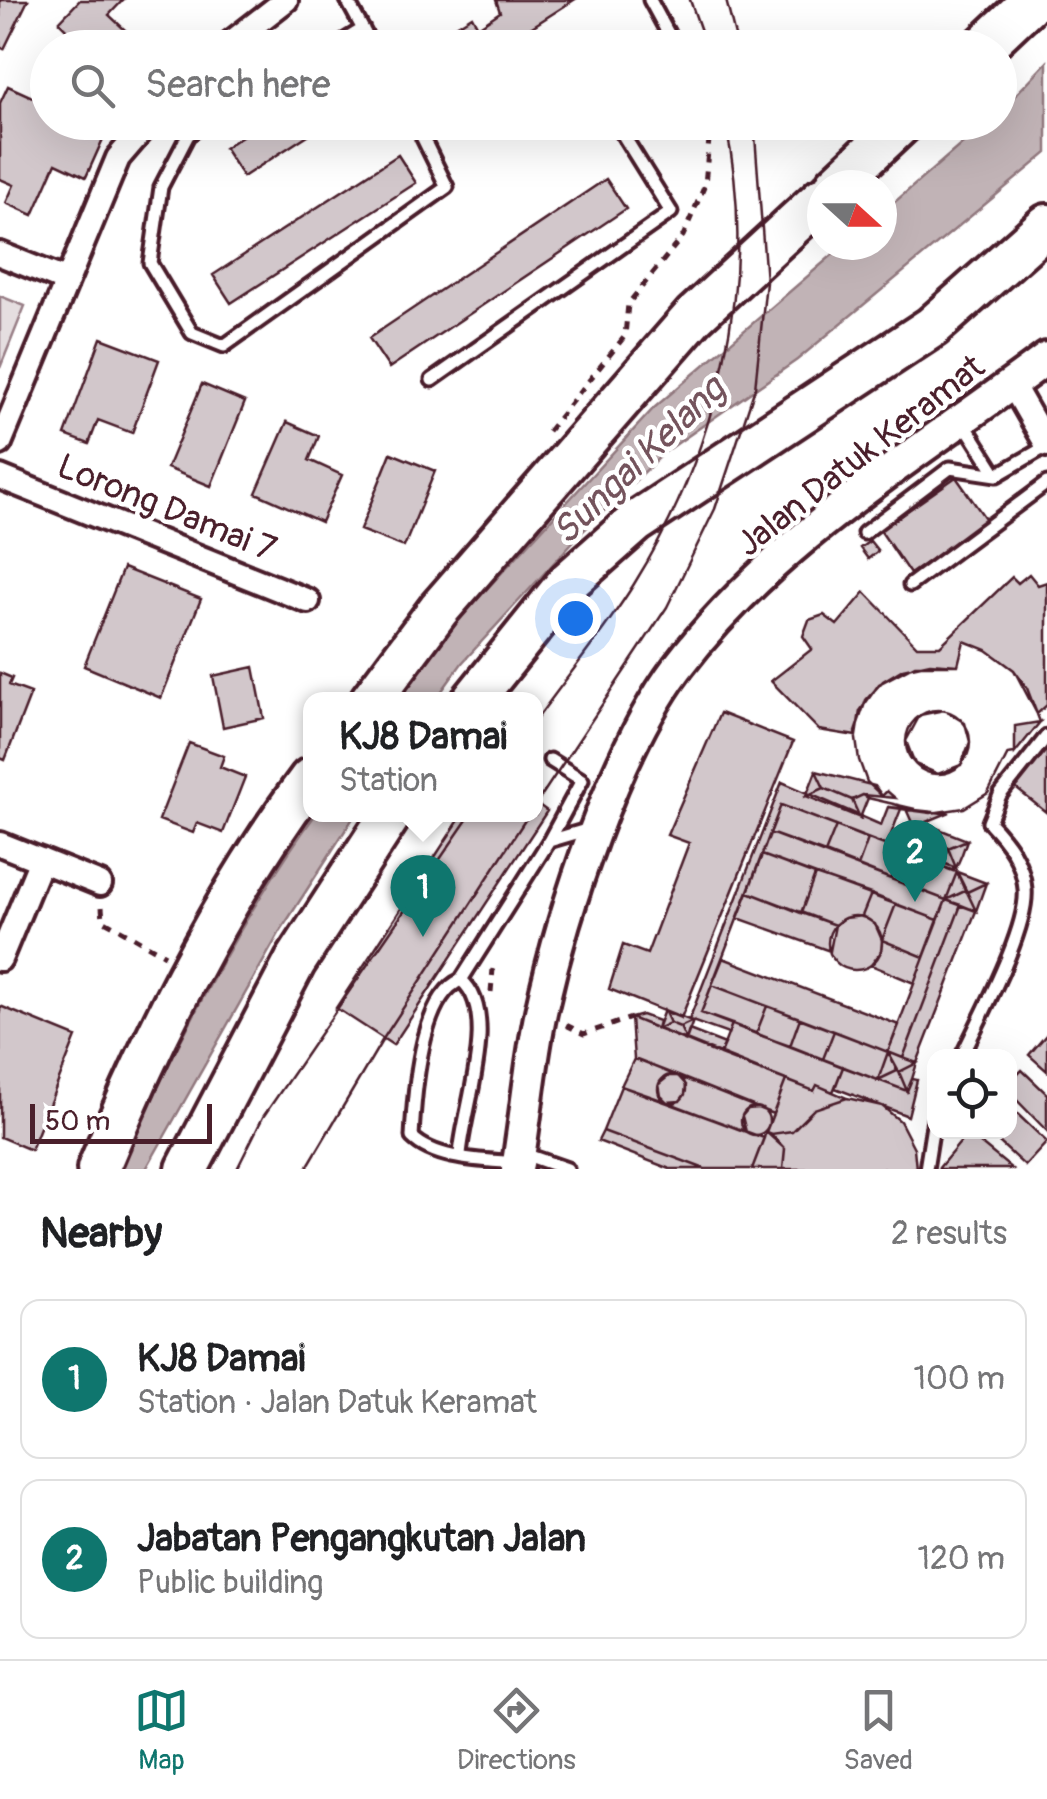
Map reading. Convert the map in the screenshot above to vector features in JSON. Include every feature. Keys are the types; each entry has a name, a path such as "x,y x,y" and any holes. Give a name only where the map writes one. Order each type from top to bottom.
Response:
{"highway":[{"path":"1001,30 1033,0"},
{"path":"852,170 884,140"},
{"path":"377,692 439,609 694,316 807,212"},
{"path":"479,692 568,582 636,522 932,327 1047,224"},
{"path":"98,1169 197,962 303,789"},
{"path":"187,1169 227,1084 295,962 386,822"}],"street":[{"path":"247,30 286,0"},
{"path":"0,443 118,158 134,140"},
{"path":"0,254 66,280"},
{"name":"Jalan Datuk Keramat","path":"518,1161 540,1012 600,826 654,703 678,667 748,589 876,481 1047,358"},
{"path":"1012,384 1047,445"},
{"name":"Lorong Damai 7","path":"0,477 308,601"},
{"path":"0,844 100,884"},
{"path":"0,959 40,860"}],"lane":[{"path":"347,0 362,29"},
{"path":"650,0 666,30"},
{"path":"185,140 161,186 150,263 192,333 224,346 447,187 424,140"},
{"path":"432,380 671,212 626,140"},
{"path":"962,419 996,476"},
{"path":"864,533 950,468 996,476 1047,445"},
{"path":"876,481 900,506"},
{"path":"910,584 1047,483"},
{"path":"965,1049 1000,972 1021,917 1026,890 1014,849 988,822 1000,794 1047,736"},
{"path":"550,760 582,780 549,841 461,980 450,985 432,1012 412,1137 428,1149 567,1169"},
{"path":"549,841 600,826"},
{"path":"460,1155 479,1041 476,998 461,980"},
{"path":"926,1169 931,1139"}],"path":[{"path":"538,443 625,336 628,304 683,236 705,185 708,140"},
{"path":"100,884 103,920 169,956"},
{"path":"540,1012 584,1034 631,1018"}],"shaded area":[{"path":"0,296 25,306 0,368"}],"water":[{"name":"Sungai Kelang","path":"1047,62 1047,153 797,360 665,452 581,533 462,663 441,692 403,692 448,631 654,408 827,260 897,260 897,200 966,140 1017,140 1017,93"},
{"path":"310,822 350,822 281,930 146,1169 120,1169 209,987"}],"building":[{"path":"0,0 28,0 4,49 0,47"},
{"path":"80,0 123,0 109,15 125,30 67,30 59,22"},
{"path":"496,0 574,0 527,30 450,30 472,16 478,27 500,12"},
{"path":"8,86 30,96 30,140 103,140 86,177 56,163 33,215 6,203 14,185 0,179 0,103"},
{"path":"236,140 300,140 243,177 224,148"},
{"path":"398,155 416,183 231,303 213,275"},
{"path":"606,179 626,209 389,368 369,338"},
{"path":"101,338 159,360 132,433 98,420 89,444 65,435"},
{"path":"202,384 245,402 211,486 167,468"},
{"path":"287,422 319,436 309,460 342,475 321,522 256,493"},
{"path":"391,453 435,471 404,547 360,530"},
{"path":"956,477 987,521 910,574 880,530"},
{"path":"870,541 878,551 868,559 860,548"},
{"path":"123,568 201,599 161,698 84,666"},
{"path":"1029,574 1038,585 1047,582 1047,705 1037,714 1014,670 987,650 964,641 958,665 915,665 879,684 860,711 856,736 819,730 771,681 812,649 803,636 809,620 824,615 837,625 865,592 917,646 940,646 1012,577 1018,583"},
{"path":"964,641 987,650 1014,670 1027,688 1040,722 1015,726 1015,753 1008,754 988,793 964,808 931,813 888,807 915,809 863,795 895,798 887,791 882,796 867,782 859,760 855,732 866,700 883,681 903,669 930,663 958,665","holes":["944,710 965,723 970,742 961,765 938,774 915,764 906,741 920,715"]},
{"path":"964,641 987,650 1014,670 1027,688 1040,722 1015,726 1015,753 1008,754 988,793 964,808 931,813 888,807 915,809 863,795 895,798 887,791 882,796 867,782 859,760 855,732 866,700 883,681 903,669 930,663 958,665"},
{"path":"254,667 264,718 223,727 213,676"},
{"path":"0,673 12,678 9,685 31,693 5,760 0,758"},
{"path":"938,710 961,719 970,742 961,765 938,774 915,765 906,742 915,719"},
{"path":"720,713 793,742 681,1018 609,989 623,945 647,954 689,843 667,835"},
{"path":"1040,722 1015,753 1015,726"},
{"path":"1047,742 1047,813 1013,786"},
{"path":"189,743 224,756 220,767 245,777 223,833 197,823 193,833 159,820"},
{"path":"816,771 824,788 806,796 811,784"},
{"path":"816,771 875,786 882,796 887,791 895,798 863,795 852,800 824,788"},
{"path":"782,782 881,825 888,807 931,813 901,809 888,842 954,867 953,871 781,805 701,1013 732,1024 728,1034 689,1020"},
{"path":"824,788 852,800 860,818 806,796"},
{"path":"863,795 868,798 860,818 852,800"},
{"path":"781,805 836,826 825,853 770,833"},
{"path":"906,809 943,813 950,812 914,827"},
{"path":"458,822 540,822 393,1045 336,1008"},
{"path":"836,826 868,839 858,866 825,853"},
{"path":"934,827 967,840 948,848 916,835"},
{"path":"913,830 948,848 956,868 888,842"},
{"path":"770,833 946,900 938,920 762,855"},
{"path":"868,839 901,851 891,879 858,866"},
{"path":"967,840 962,854 956,868 948,848"},
{"path":"901,851 957,872 946,900 891,879"},
{"path":"762,855 815,875 801,913 748,892"},
{"path":"957,872 965,891 946,900"},
{"path":"957,872 986,883 967,892"},
{"path":"815,875 871,894 862,916 845,918 835,925 801,913"},
{"path":"986,883 976,911 967,892"},
{"path":"748,892 835,925 830,951 738,918"},
{"path":"967,892 976,911 946,900"},
{"path":"871,894 896,904 882,940 875,924 862,916"},
{"path":"946,900 961,905 903,1058 888,1052"},
{"path":"896,904 938,920 924,957 882,940"},
{"path":"961,905 976,911 917,1063 903,1058"},
{"path":"855,916 874,924 882,943 874,962 855,970 836,962 828,943 836,924"},
{"path":"882,940 924,957 914,983 871,965 881,952"},
{"path":"723,958 899,1025 888,1052 712,985"},
{"path":"712,985 767,1006 756,1034 701,1013"},
{"path":"0,1006 76,1037 31,1150 0,1137"},
{"path":"767,1006 800,1018 790,1046 756,1034"},
{"path":"664,1010 670,1023 657,1029"},
{"path":"664,1010 693,1021 680,1027 670,1023"},
{"path":"642,1015 659,1021 657,1029 631,1018"},
{"path":"631,1018 786,1080 773,1114 634,1059"},
{"path":"800,1018 834,1031 823,1059 790,1046"},
{"path":"693,1021 686,1040 680,1027"},
{"path":"670,1023 680,1027 686,1040 657,1029"},
{"path":"732,1024 843,1067 833,1092 817,1085 814,1091 720,1055"},
{"path":"689,1030 725,1044 720,1055 662,1031 686,1040"},
{"path":"834,1031 888,1052 878,1080 823,1059"},
{"path":"1047,1034 1047,1071 1029,1055"},
{"path":"888,1052 903,1058 917,1063 899,1072"},
{"path":"888,1052 897,1071 878,1080"},
{"path":"634,1059 678,1076 669,1076 659,1084 661,1096 667,1102 621,1086"},
{"path":"917,1063 912,1079 907,1091 899,1072"},
{"path":"843,1067 907,1091 912,1079 917,1080 908,1116 835,1088"},
{"path":"1022,1070 1047,1094 1047,1131 1017,1100 1017,1075"},
{"path":"899,1072 907,1091 878,1080"},
{"path":"672,1075 682,1079 686,1089 682,1099 672,1103 662,1099 658,1089 662,1079"},
{"path":"678,1076 758,1108 748,1109 742,1116 746,1132 667,1102 680,1101 685,1094 686,1085"},
{"path":"786,1080 814,1091 817,1085 847,1098 814,1109 792,1131 771,1134 766,1132"},
{"path":"621,1086 764,1138 752,1169 705,1169 603,1131"},
{"path":"847,1098 882,1106 900,1121 914,1148 916,1169 783,1169 785,1149 771,1134 792,1131 814,1109"},
{"path":"755,1107 765,1111 769,1121 765,1131 755,1135 745,1131 741,1121 745,1111"},
{"path":"1017,1114 1047,1142 1025,1166 996,1139 1017,1139"},
{"path":"603,1131 705,1169 670,1169 598,1141"},
{"path":"766,1132 785,1149 783,1169 752,1169"},
{"path":"963,1139 975,1139 1012,1169 938,1169"}],"tram line":[{"path":"690,0 701,30"},
{"path":"726,0 734,30"},
{"path":"543,711 634,584 688,478 708,420 724,361 733,301 737,241 735,181 728,140"},
{"path":"543,793 667,607 715,509 755,388 766,282 755,140"},
{"path":"237,1169 263,1117 466,822"},
{"path":"306,1169 383,1039 524,822"}],"place":[{"name":"Jabatan Pengangkutan Jalan","path":"915,902"},
{"name":"KJ8 Damai","path":"423,937"}]}
